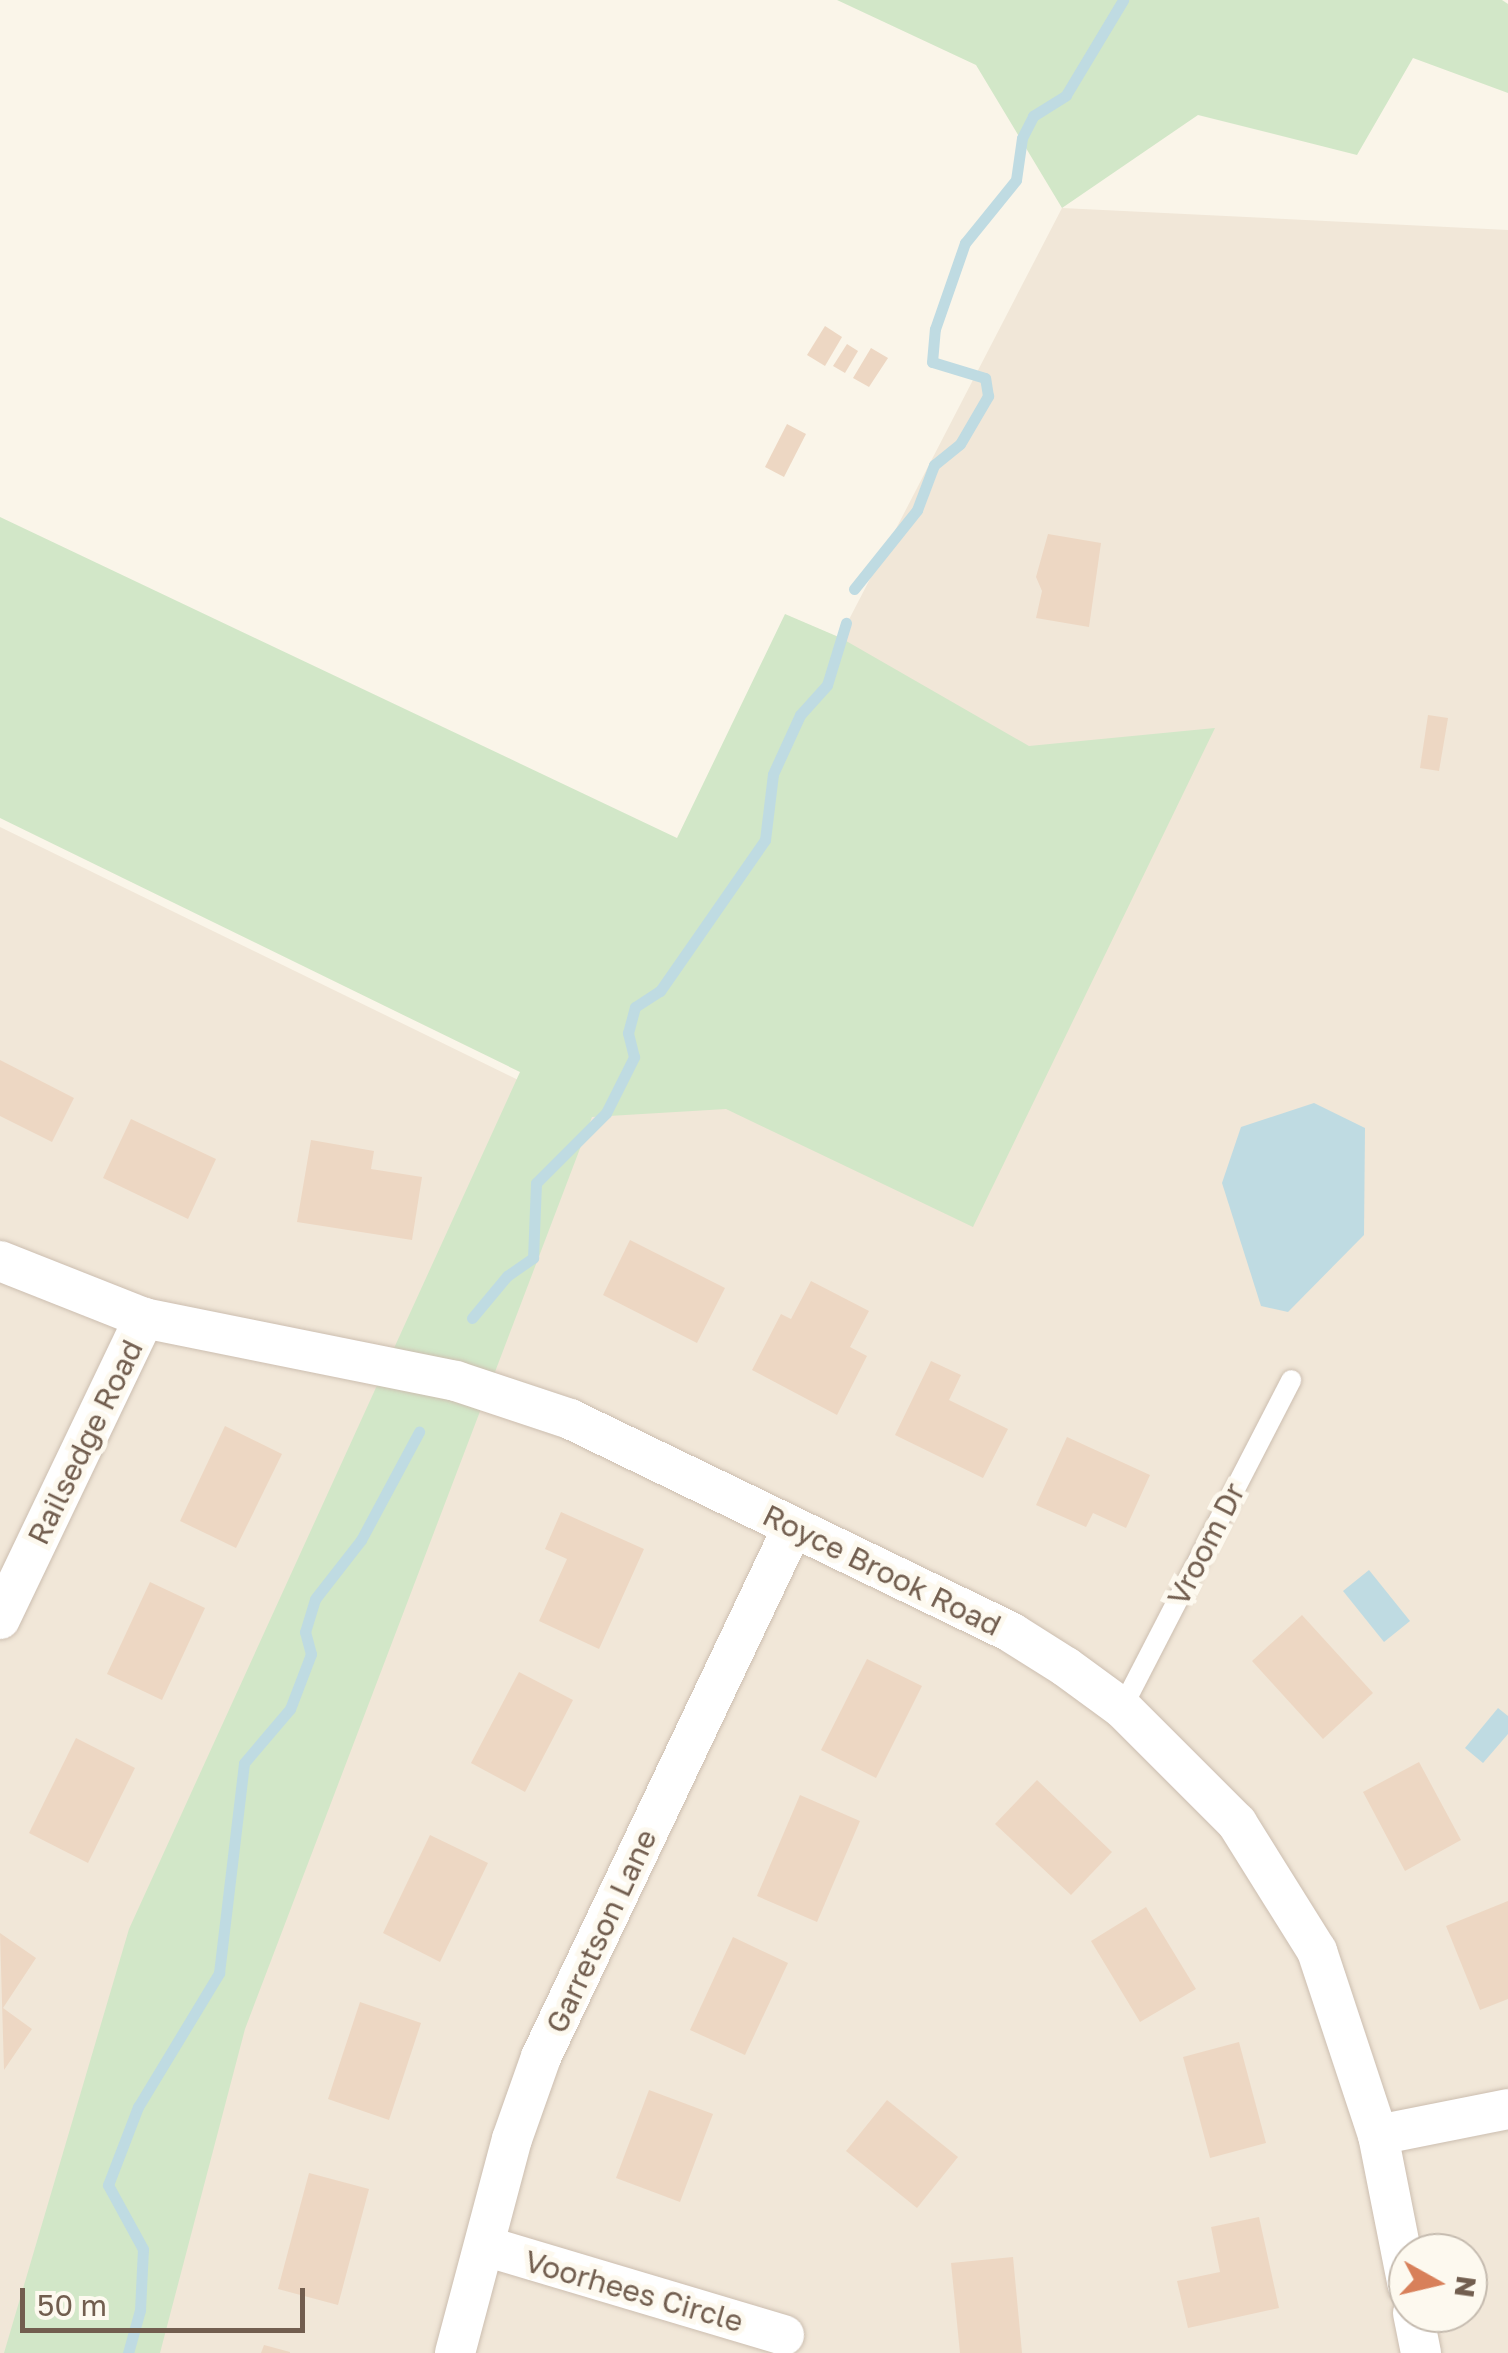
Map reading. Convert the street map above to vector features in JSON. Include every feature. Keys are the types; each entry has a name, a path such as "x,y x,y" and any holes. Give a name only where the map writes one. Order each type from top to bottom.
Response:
{"street":[{"name":"Royce Brook Road","path":"0,1261 144,1318 506,1396 570,1419 1012,1633 1122,1708 1237,1823 1279,1882 1332,1988 1378,2135 1397,2233"},
{"name":"Railsedge Road","path":"0,1619 144,1318"},
{"name":"Garretson Lane","path":"455,2353 541,2057 793,1527"},
{"path":"1378,2135 1508,2109"},
{"name":"Voorhees Circle","path":"484,2246 784,2335"}],"lane":[{"name":"Vroom Dr","path":"1122,1708 1291,1380"}],"shaded area":[{"path":"1062,208 1508,230 1508,2353 0,2353 0,827 592,1116"}],"green space":[{"path":"837,0 1502,0 1508,4 1508,93 1413,58 1357,155 1198,115 1062,208 976,65"},
{"path":"0,517 677,838 785,614 841,638 1029,746 1215,728 973,1227 726,1109 592,1117 245,2029 160,2353 4,2353 129,1929 520,1072 0,818"}],"water":[{"path":"1314,1103 1365,1128 1364,1235 1288,1312 1261,1306 1222,1183 1241,1127"},
{"path":"1369,1570 1410,1621 1384,1642 1343,1591"},
{"path":"1498,1708 1508,1716 1508,1734 1483,1763 1465,1748"}],"building":[{"path":"825,326 842,337 825,366 807,355"},
{"path":"847,344 858,351 845,373 833,366"},
{"path":"871,348 888,358 869,387 853,378"},
{"path":"787,424 806,434 784,477 765,467"},
{"path":"1048,534 1101,543 1089,627 1036,618 1042,591 1036,577"},
{"path":"1428,715 1448,718 1439,771 1420,768"},
{"path":"0,1060 74,1098 52,1142 0,1116"},
{"path":"131,1119 216,1159 188,1219 103,1178"},
{"path":"311,1140 374,1151 371,1169 422,1177 412,1240 297,1222"},
{"path":"630,1240 725,1288 697,1343 603,1295"},
{"path":"811,1281 869,1311 850,1347 867,1356 837,1415 752,1370 781,1314 791,1319"},
{"path":"931,1361 961,1375 949,1400 1008,1429 983,1478 895,1435"},
{"path":"225,1426 282,1454 236,1548 180,1521"},
{"path":"1067,1437 1150,1475 1126,1528 1093,1513 1086,1527 1036,1505"},
{"path":"561,1512 644,1549 599,1649 539,1621 567,1559 545,1549"},
{"path":"150,1582 205,1608 162,1700 107,1674"},
{"path":"1302,1615 1373,1693 1323,1739 1252,1661"},
{"path":"867,1659 922,1686 876,1778 821,1750"},
{"path":"519,1672 573,1700 525,1792 471,1763"},
{"path":"76,1738 135,1768 88,1863 29,1833"},
{"path":"1419,1762 1461,1840 1405,1871 1363,1792"},
{"path":"1037,1780 1112,1852 1071,1895 995,1824"},
{"path":"800,1795 860,1821 817,1922 757,1896"},
{"path":"430,1835 488,1863 440,1962 383,1933"},
{"path":"1508,1901 1508,1999 1480,2010 1446,1926"},
{"path":"1146,1907 1196,1989 1140,2022 1091,1941"},
{"path":"0,1933 36,1958 3,2008 32,2029 4,2070"},
{"path":"733,1937 788,1963 745,2055 690,2030"},
{"path":"360,2002 421,2023 389,2120 328,2099"},
{"path":"1239,2042 1266,2143 1210,2158 1183,2057"},
{"path":"649,2090 713,2114 680,2202 616,2178"},
{"path":"887,2100 958,2157 917,2208 846,2151"},
{"path":"309,2173 369,2189 338,2305 278,2289"},
{"path":"1259,2217 1279,2308 1188,2328 1177,2281 1220,2272 1211,2227"},
{"path":"1013,2257 1022,2353 960,2353 951,2263"},
{"path":"264,2345 290,2352 290,2353 261,2353"}],"waterway":[{"path":"854,589 917,510 934,465 960,444 988,396 985,378 932,362 935,329 965,243 1016,180 1022,138 1033,116 1066,95 1123,0"},
{"path":"472,1318 507,1276 533,1258 536,1183 606,1113 634,1057 628,1033 635,1007 660,991 765,840 773,774 800,715 827,685 846,623"},
{"path":"128,2353 140,2310 143,2249 108,2185 138,2107 219,1973 244,1763 290,1709 311,1654 305,1632 315,1599 361,1540 419,1432"}]}
